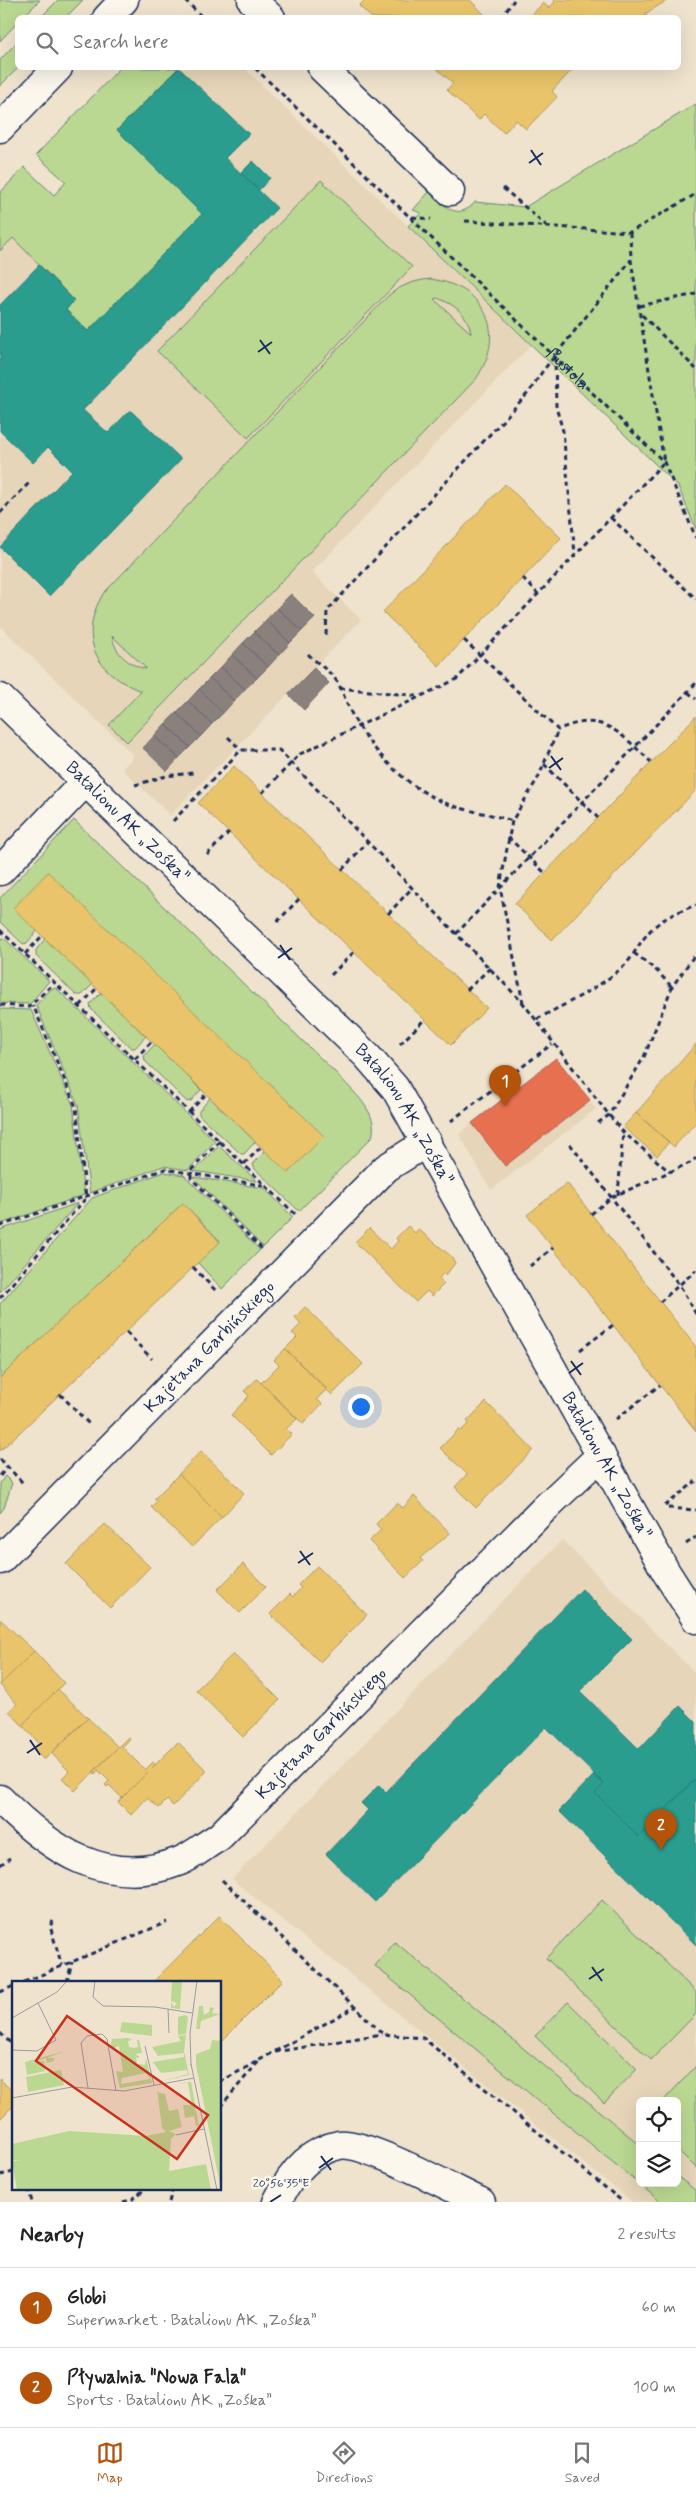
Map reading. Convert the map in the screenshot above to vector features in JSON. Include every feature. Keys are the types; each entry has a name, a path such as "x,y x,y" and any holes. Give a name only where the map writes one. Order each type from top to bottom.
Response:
{"street":[{"path":"110,15 124,0"},
{"path":"252,0 267,15"},
{"path":"0,128 56,70"},
{"path":"324,70 450,191"},
{"name":"Batalionu AK „Zośka”","path":"0,698 368,1056 437,1133 601,1455 666,1572 696,1619"},
{"path":"0,871 86,781"},
{"name":"Kajetana Garbińskiego","path":"0,1560 386,1168 437,1133"},
{"name":"Kajetana Garbińskiego","path":"0,1799 27,1826 65,1852 99,1866 139,1872 180,1861 219,1837 544,1509 601,1455"},
{"path":"278,2202 286,2182 313,2154 341,2144 366,2149 481,2202"}],"path":[{"path":"185,0 200,15"},
{"path":"503,15 514,0"},
{"name":"Pustola","path":"257,70 664,462 696,538"},
{"path":"503,188 549,228"},
{"path":"460,221 630,232 696,194"},
{"path":"412,218 441,220"},
{"path":"262,793 300,754 457,679 664,462 632,260 630,232"},
{"path":"326,635 326,611 504,420 632,260"},
{"path":"639,306 696,294"},
{"path":"641,315 696,369"},
{"path":"555,356 556,407 563,431 575,555"},
{"path":"0,513 29,483"},
{"path":"611,518 696,599"},
{"path":"522,578 538,594"},
{"path":"464,640 558,730"},
{"path":"308,654 337,682 358,726 374,749 394,769 416,786 439,799 464,809 481,811 512,821"},
{"path":"456,934 696,683"},
{"path":"340,688 421,696"},
{"path":"688,692 696,700"},
{"path":"558,730 584,722 597,722 622,734 651,762"},
{"path":"523,1003 500,888 512,821 544,764 558,730"},
{"path":"228,737 241,750 279,750 292,762 523,1003 537,1019 552,1044 623,1132 670,1172"},
{"path":"171,823 241,750"},
{"path":"544,764 598,818"},
{"path":"131,785 193,773"},
{"path":"205,857 228,832"},
{"path":"508,836 545,873"},
{"path":"342,870 368,842"},
{"path":"388,914 412,888"},
{"path":"275,925 299,899"},
{"path":"537,1019 580,997 614,973 634,953 645,936 658,924 671,915 696,905"},
{"path":"1,932 301,1219"},
{"path":"25,954 42,936"},
{"path":"329,978 354,952"},
{"path":"634,953 658,971 672,987"},
{"path":"598,1123 609,1115 644,1057 672,987 696,953"},
{"path":"467,990 490,968"},
{"path":"0,1005 29,1007 54,982"},
{"path":"80,1006 96,989"},
{"path":"0,1298 86,1198 76,1107 33,1005"},
{"path":"397,1047 424,1020"},
{"path":"135,1059 152,1041"},
{"path":"437,1133 552,1044"},
{"path":"189,1112 206,1094"},
{"path":"618,1194 623,1132"},
{"path":"220,1141 191,1170 191,1178 267,1254"},
{"path":"570,1144 680,1286 696,1314"},
{"path":"244,1164 261,1146"},
{"path":"591,1214 612,1197 692,1162 696,1158"},
{"path":"0,1226 86,1198 165,1169 267,1186"},
{"path":"527,1268 553,1248"},
{"path":"193,1267 223,1298"},
{"path":"660,1302 696,1270"},
{"path":"576,1353 613,1325"},
{"path":"126,1332 158,1365"},
{"path":"613,1421 660,1385"},
{"path":"60,1394 91,1427"},
{"path":"0,1460 23,1483"},
{"path":"0,1476 7,1467"},
{"path":"696,1482 662,1508 696,1510"},
{"path":"684,1546 696,1537"},
{"path":"0,1865 10,1858"},
{"path":"222,1880 383,2034"},
{"path":"53,1921 50,1926 62,1966"},
{"path":"26,1981 167,1922"},
{"path":"67,1981 72,1962"},
{"path":"0,1992 12,1987"},
{"path":"221,2081 355,2007"},
{"path":"0,2033 12,2044"},
{"path":"272,2053 383,2034 423,2038 623,2202"},
{"path":"221,2106 262,2058"},
{"path":"123,2202 133,2199 144,2190"}],"shaded area":[{"path":"176,70 246,70 531,345 312,572 361,620 170,815 122,769 134,756 0,626 0,251"},
{"path":"556,1058 596,1109 491,1190 459,1134"},
{"path":"562,1540 696,1674 696,2202 632,2202 232,1879"}],"green space":[{"path":"0,0 40,0 25,15 15,15 15,25 0,41"},
{"path":"58,0 83,0 68,15 43,15"},
{"path":"15,44 16,70 0,86 0,60"},
{"path":"118,70 176,70 117,130 202,214 88,331 66,310 74,300 13,238 0,251 0,193 24,167 54,195 66,182 36,155"},
{"path":"696,104 696,529 678,486 408,226 421,213 413,210 429,192 436,198 440,198 447,207 456,211 466,210 475,202 525,207"},
{"path":"321,180 412,267 248,438 157,351"},
{"path":"430,279 449,283 465,291 477,301 486,314 490,329 490,345 476,379 127,742 109,725 141,691 125,684 112,675 95,653 92,640 92,625 95,610 103,594 389,295 413,282","holes":["437,298 449,303 463,315 467,320 471,333 434,299","112,636 146,668 146,669 134,665 124,658 116,648"]},
{"path":"74,820 338,1075 357,1095 368,1111 372,1119 372,1137 299,1211 254,1168 253,1163 265,1151 37,931 27,943 23,944 0,922 0,898"},
{"path":"4,938 49,981 30,1004 0,1003 0,939"},
{"path":"45,939 93,984 82,995 76,995 36,956 36,950"},
{"path":"52,988 56,988 215,1141 188,1170 163,1166 90,1193 78,1105 36,1005"},
{"path":"101,993 146,1036 135,1048 131,1048 91,1009 90,1004"},
{"path":"0,1009 31,1010 73,1105 84,1195 4,1223 0,1223"},
{"path":"155,1044 201,1090 191,1101 187,1102 145,1061 144,1056"},
{"path":"210,1098 256,1141 244,1154 241,1154 199,1115 199,1111"},
{"path":"219,1146 257,1181 194,1171"},
{"path":"164,1172 184,1175 260,1250 222,1289 198,1263 220,1241 183,1203 0,1378 0,1304 92,1198"},
{"path":"193,1177 264,1188 293,1217 263,1247"},
{"path":"78,1203 0,1292 0,1230"},
{"path":"5,1476 12,1483 4,1508 0,1513 0,1483"},
{"path":"602,1900 696,1992 696,2014 651,2060 546,1958"},
{"path":"395,1942 636,2142 636,2181 375,1966"},
{"path":"568,2002 637,2069 604,2103 535,2036"},
{"path":"696,2066 696,2168 681,2153 681,2097 667,2097"},
{"path":"681,2179 696,2191 696,2202 661,2202 643,2187 681,2187"}],"building: Homes":[{"path":"365,0 470,0 485,15 369,15 359,6"},
{"path":"554,0 668,0 646,15 532,15 543,3 549,8 555,2"},
{"path":"438,70 572,70 552,91 557,97 526,129 516,120 504,133 484,114 479,120 447,90 453,83"},
{"path":"505,484 561,538 439,666 383,612"},
{"path":"696,716 696,790 552,940 515,904"},
{"path":"234,766 487,1008 451,1045 198,803"},
{"path":"48,872 324,1136 288,1173 13,908"},
{"path":"696,1044 696,1122 674,1147 636,1113"},
{"path":"636,1113 669,1142 657,1156 623,1127"},
{"path":"567,1183 696,1347 696,1431 527,1215"},
{"path":"183,1203 220,1242 0,1451 0,1378"},
{"path":"408,1226 415,1233 418,1229 451,1256 455,1263 446,1275 444,1273 439,1278 444,1284 432,1296 427,1291 416,1302 355,1242 369,1228 391,1249 398,1241 396,1238"},
{"path":"305,1307 363,1364 332,1395 285,1349 297,1337 292,1333 301,1324 295,1317"},
{"path":"285,1349 327,1389 317,1399 322,1404 303,1424 261,1383 279,1365 274,1360"},
{"path":"257,1379 297,1419 286,1429 292,1434 271,1455 231,1415 249,1396 244,1391"},
{"path":"486,1402 533,1450 476,1508 455,1487 467,1474 440,1448 459,1429 461,1431 469,1423 467,1421"},
{"path":"201,1451 244,1493 222,1517 179,1474"},
{"path":"179,1474 222,1517 192,1547 151,1507 157,1501 154,1499"},
{"path":"414,1496 450,1533 420,1558 423,1561 405,1578 369,1541 381,1530 376,1524 397,1503 403,1508"},
{"path":"105,1524 150,1567 110,1608 66,1564"},
{"path":"243,1564 266,1587 240,1613 217,1590"},
{"path":"317,1566 367,1615 320,1662 270,1614 290,1594 293,1597 301,1588 298,1585"},
{"path":"0,1620 34,1651 0,1685"},
{"path":"34,1651 64,1683 22,1725 9,1711 17,1704 0,1685"},
{"path":"233,1654 280,1700 243,1737 196,1690"},
{"path":"58,1689 88,1718 44,1760 33,1749 39,1743 22,1725"},
{"path":"88,1718 118,1747 75,1791 62,1778 69,1771 51,1753"},
{"path":"128,1737 130,1739 122,1747 145,1770 153,1762 155,1765 122,1798 109,1785 107,1787 105,1785 109,1781 98,1770 95,1774 93,1772"},
{"path":"178,1742 207,1771 173,1806 167,1800 159,1808 147,1798 131,1815 118,1802"},
{"path":"219,1916 283,1980 221,2042 221,1981 154,1981"},
{"path":"0,2079 12,2091 12,2107 0,2119"}],"building: Shops":[{"path":"556,1058 590,1100 505,1166 472,1123"}],"building: Schools":[{"path":"177,70 181,70 249,134 225,158 277,208 83,410 108,433 130,410 181,459 49,596 0,547 72,471 48,447 33,463 0,431 0,305 39,265 74,300 66,310 88,331 202,214 117,130"},
{"path":"253,161 270,178 259,190 241,173"},
{"path":"582,1589 632,1639 580,1691 639,1749 680,1706 696,1722 696,1778 639,1837 595,1793 604,1784 546,1727 375,1902 326,1854 368,1810 361,1803 379,1785 386,1792"},
{"path":"594,1775 604,1784 595,1793 639,1837 696,1778 696,1945 559,1811"}],"building: Industry":[{"path":"291,594 315,618 302,631 277,608"},
{"path":"277,608 302,631 290,643 266,620"},
{"path":"266,620 290,643 279,655 254,632"},
{"path":"254,632 279,655 268,667 243,643"},
{"path":"243,643 268,667 257,678 232,655"},
{"path":"232,655 257,678 245,689 221,667"},
{"path":"221,667 245,689 234,701 210,678"},
{"path":"314,668 329,683 304,710 288,694"},
{"path":"210,678 234,701 223,713 199,689"},
{"path":"199,689 223,713 212,724 188,701"},
{"path":"188,701 212,724 201,736 176,713"},
{"path":"176,713 201,736 190,747 165,724"},
{"path":"165,724 190,747 179,758 154,736"},
{"path":"154,736 179,758 167,771 143,748"}],"place":[{"name":"Globi","path":"505,1106"},
{"name":"Pływalnia \"Nowa Fala\"","path":"661,1850"}]}
